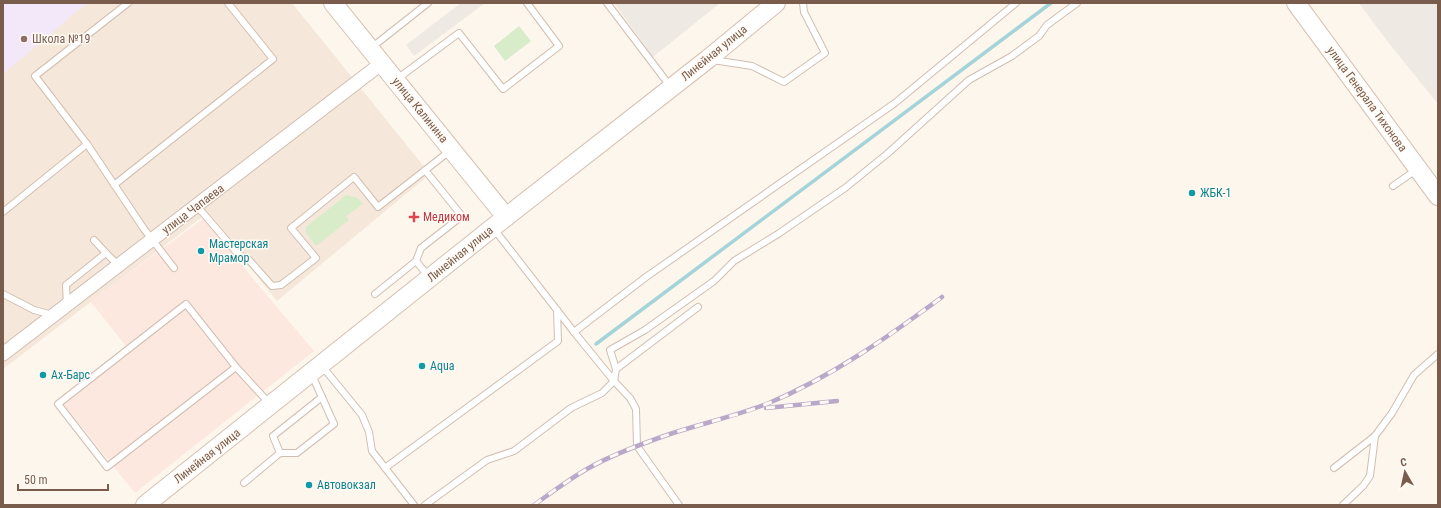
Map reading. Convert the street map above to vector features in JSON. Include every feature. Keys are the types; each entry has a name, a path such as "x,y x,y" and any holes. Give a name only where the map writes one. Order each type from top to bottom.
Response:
{"main road":[{"name":"улица Калинина","path":"333,3 452,149 499,222"},
{"name":"улица Генерала Тихонова","path":"1296,3 1438,196"},
{"name":"Линейная улица","path":"152,502 499,222 708,58 767,8"}],"street":[{"name":"улица Чапаева","path":"3,354 382,63"}],"lane":[{"path":"128,3 35,76 87,144 152,240 174,268"},
{"path":"114,185 273,59 228,3"},
{"path":"370,49 428,3"},
{"path":"396,80 459,33 503,89 559,46 527,3"},
{"path":"607,3 671,87"},
{"path":"708,58 752,66 784,82 825,53 804,12 803,3"},
{"path":"574,332 646,277 895,103 1016,3"},
{"path":"425,505 488,460 514,451 571,408 602,393 614,381 616,369 610,350 645,330 714,281 734,261 778,234 845,188 887,154 969,80 1012,56 1039,36 1047,26 1077,3"},
{"path":"3,212 87,144"},
{"path":"197,206 238,254 249,260 272,286 281,285 316,258 291,228 354,177 378,207 452,149"},
{"path":"1394,186 1418,168"},
{"path":"375,294 416,261 422,248 462,216 425,170"},
{"path":"499,222 574,332 614,381 630,398 636,409 637,446 679,505"},
{"path":"94,240 118,266"},
{"path":"67,304 66,285 106,252"},
{"path":"416,261 430,278"},
{"path":"3,294 34,310 53,315"},
{"path":"236,367 107,467 58,404 186,304 236,367 271,405"},
{"path":"616,369 698,307"},
{"path":"385,468 558,341 558,310"},
{"path":"1334,468 1375,436 1392,413 1414,375 1438,354"},
{"path":"244,483 280,453 297,453 334,424 322,397 316,369"},
{"path":"316,369 362,415 369,432 372,451 414,505"},
{"path":"280,453 273,436 322,397"},
{"path":"1343,505 1363,486 1370,476 1375,436"}],"shaded area":[{"path":"3,3 292,3 430,174 277,301 206,214 3,369"},
{"name":"Школа №19","path":"3,3 87,3 3,74"},
{"path":"461,3 485,3 414,56 406,45"},
{"path":"614,3 720,3 653,57"},
{"path":"1359,3 1438,3 1438,104 1388,42"},
{"path":"203,219 314,351 135,493 59,399 126,346 90,301"}],"green space":[{"path":"519,26 531,41 505,61 494,46"},
{"path":"346,195 358,198 363,204 346,216 349,220 316,246 306,233 306,227"}],"waterway":[{"path":"596,344 1051,3"}],"railway":[{"path":"534,505 580,473 617,454 670,434 757,408 792,393 837,369 901,327 942,297"},
{"path":"766,408 837,401"}],"place":[{"name":"Школа №19","path":"24,39"},
{"name":"ЖБК-1","path":"1192,193"},
{"name":"Медиком","path":"414,217"},
{"name":"Мастерская Мрамор","path":"201,251"},
{"name":"Aqua","path":"422,366"},
{"name":"Ах-Барс","path":"43,375"},
{"name":"Автовокзал","path":"309,485"}]}
